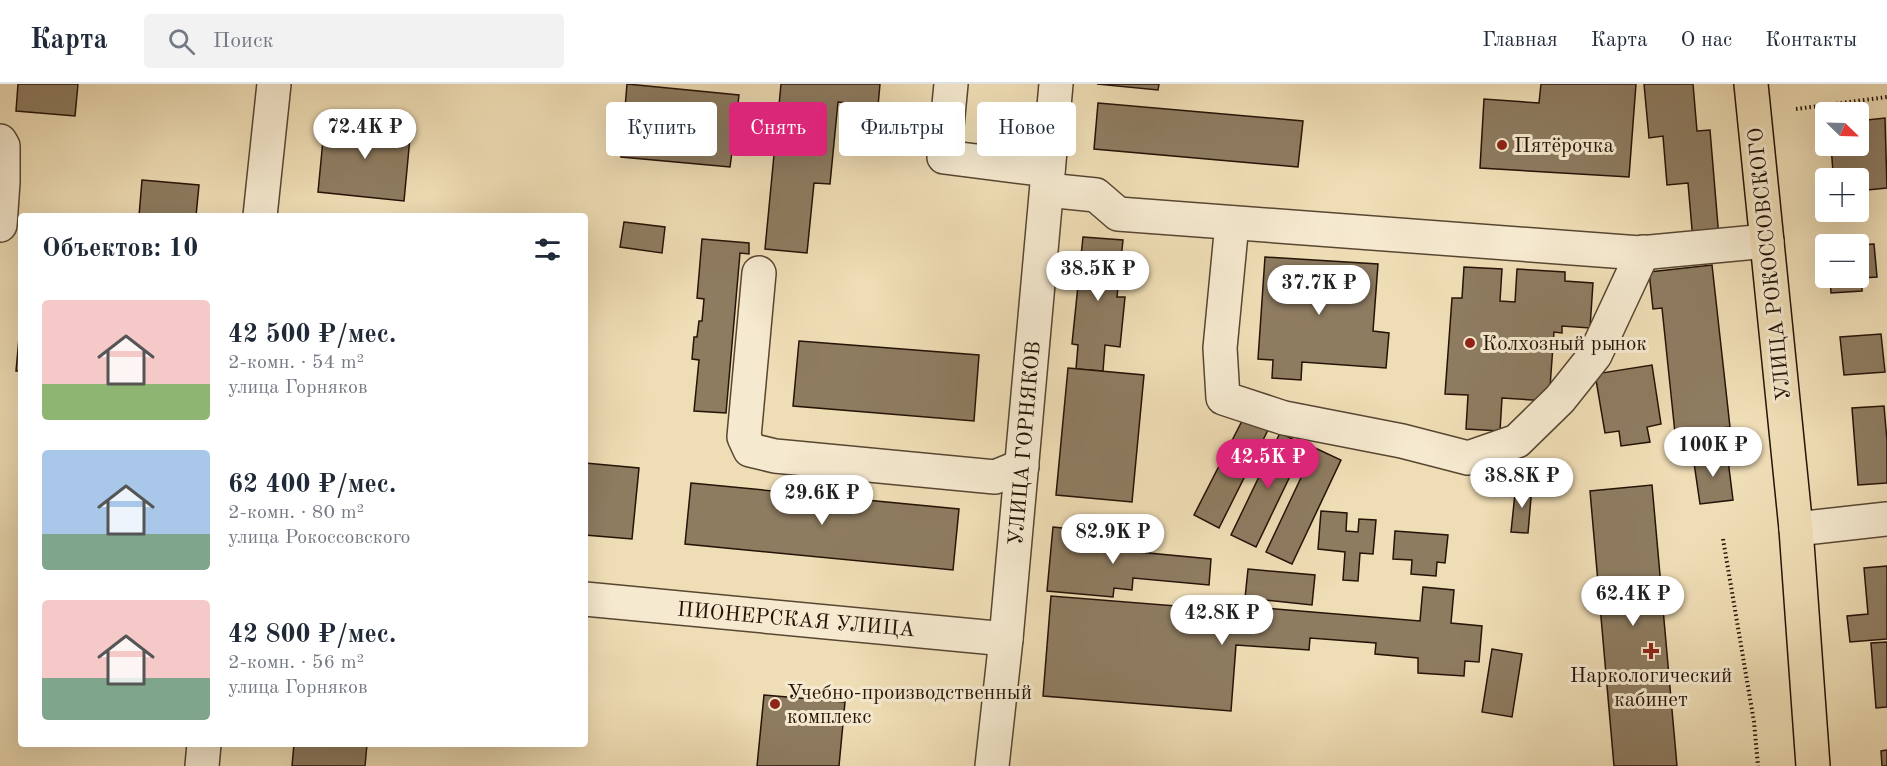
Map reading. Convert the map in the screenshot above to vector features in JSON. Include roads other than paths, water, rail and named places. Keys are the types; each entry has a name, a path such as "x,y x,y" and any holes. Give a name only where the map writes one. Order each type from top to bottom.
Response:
{"main road":[{"name":"УЛИЦА РОКОССОВСКОГО","path":"1751,84 1796,529 1813,766"}],"street":[{"path":"260,213 274,84"},
{"path":"951,84 944,157 1048,180 1096,195 1118,214 1642,252 1767,241"},
{"name":"УЛИЦА ГОРНЯКОВ","path":"992,766 1006,639 1056,84"},
{"path":"0,141 3,146 0,225"},
{"path":"1232,223 1220,348 1223,398 1284,418 1402,441 1468,458 1517,441 1560,399 1595,355 1642,252"},
{"path":"759,273 744,436 750,450 775,456 995,477 1022,466"},
{"path":"1796,529 1887,519"},
{"name":"ПИОНЕРСКАЯ УЛИЦА","path":"588,599 1006,639"},
{"path":"202,766 204,747"}],"place":[{"name":"Пятёрочка","path":"1502,145"},
{"name":"Колхозный рынок","path":"1470,343"},
{"name":"Наркологический кабинет","path":"1651,651"},
{"name":"Учебно-производственный комплекс","path":"775,704"}]}
